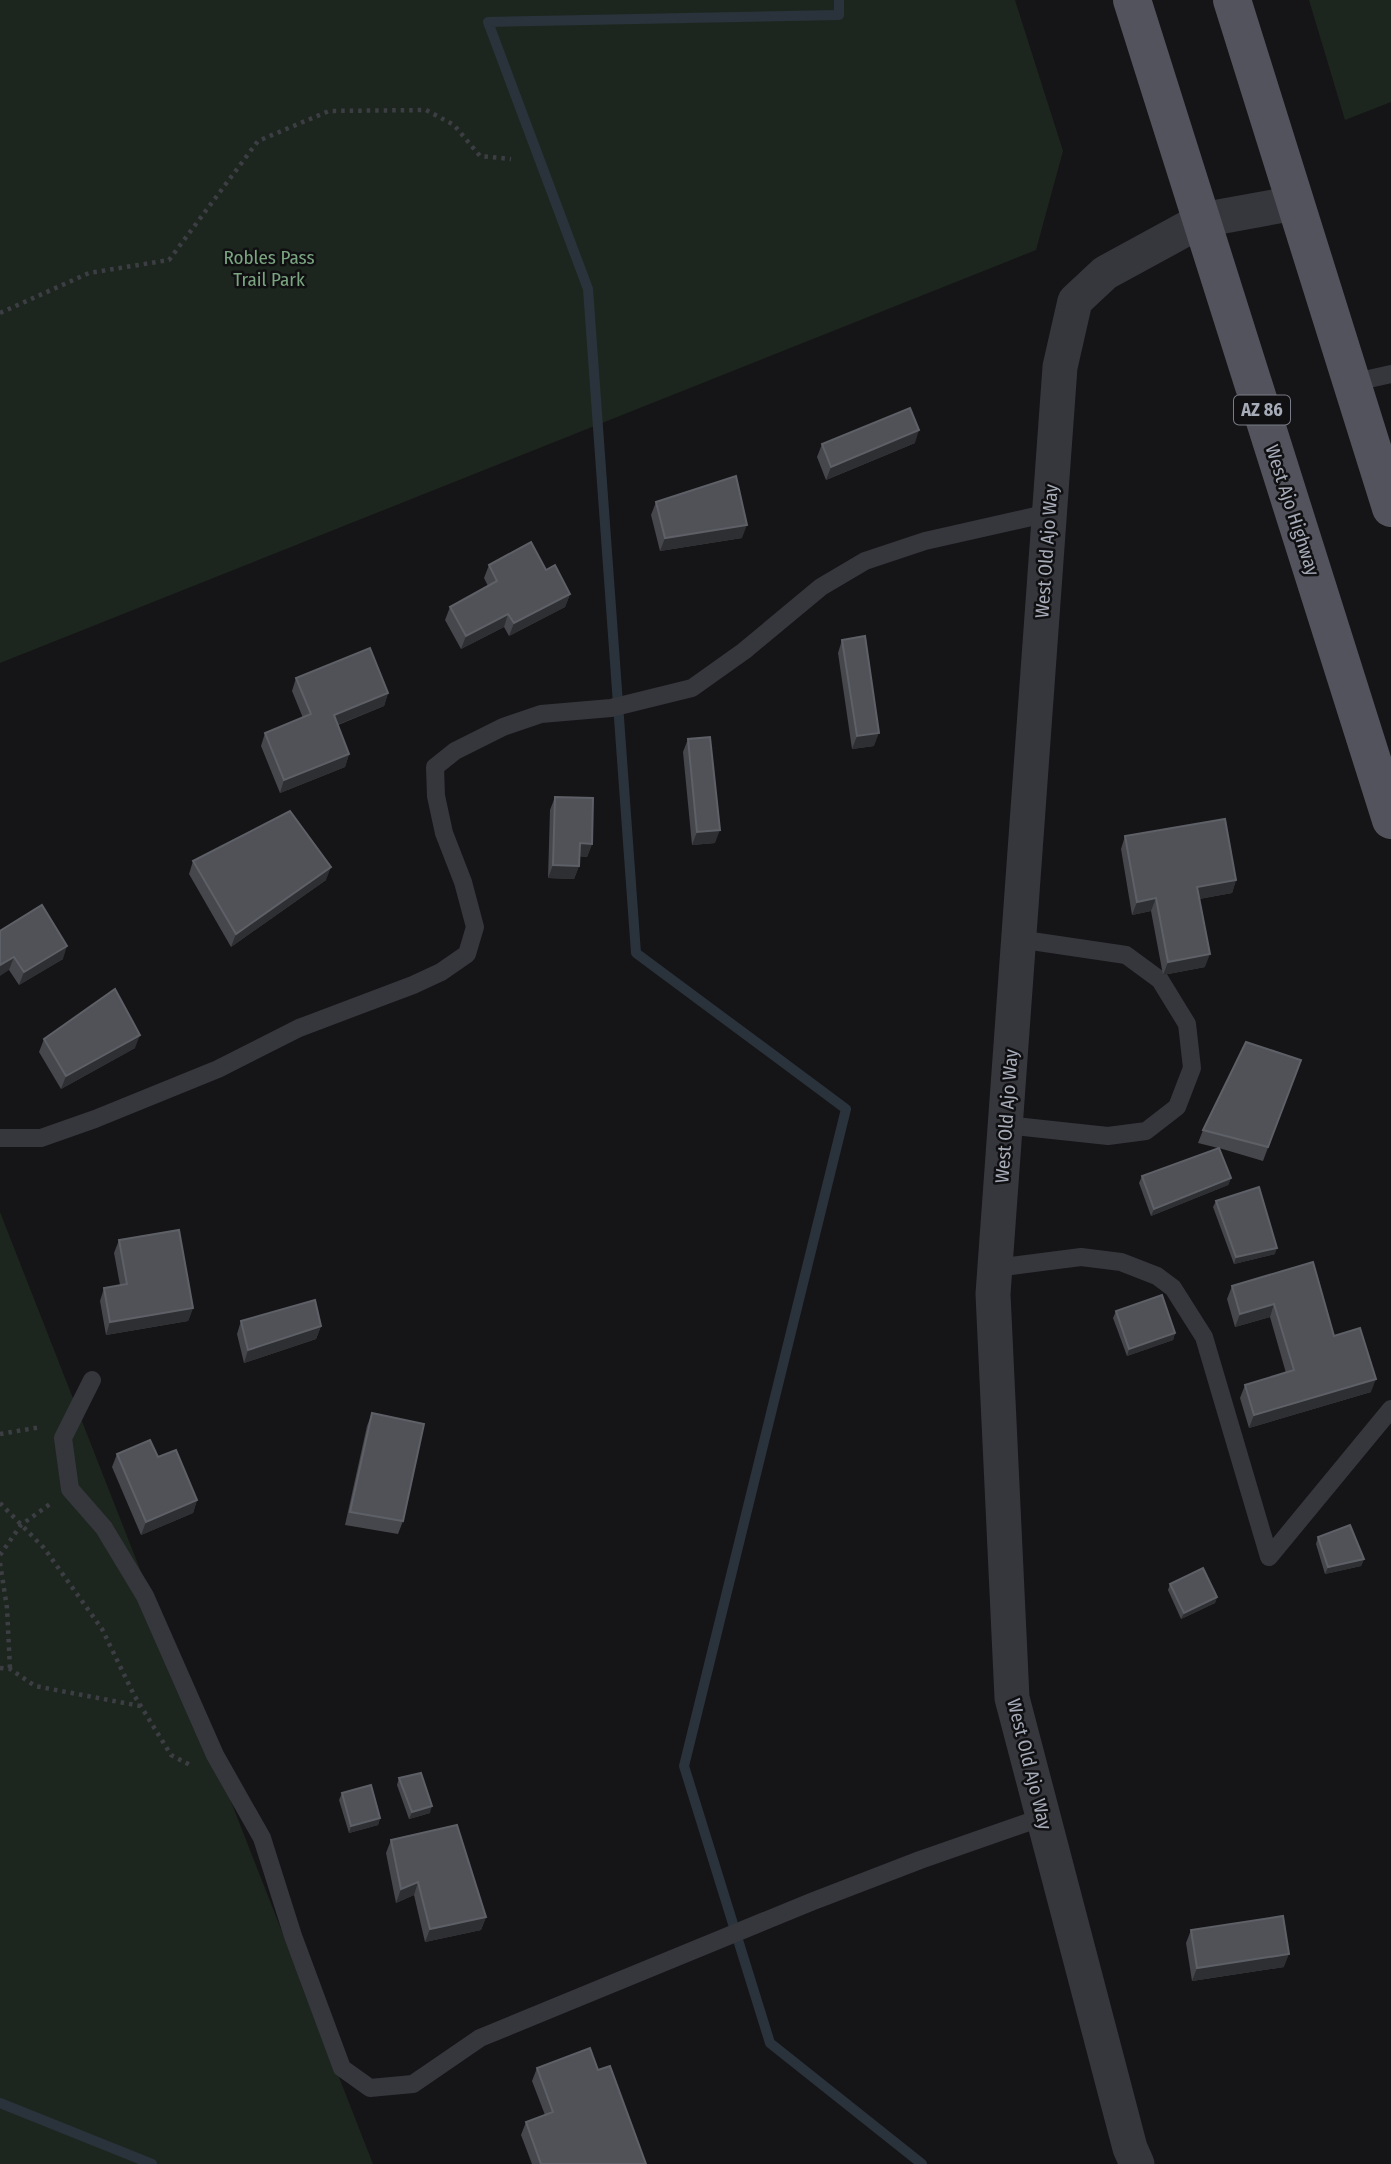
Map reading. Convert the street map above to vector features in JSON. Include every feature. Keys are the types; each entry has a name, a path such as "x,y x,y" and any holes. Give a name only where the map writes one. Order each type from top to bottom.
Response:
{"main road":[{"name":"West Ajo Highway","path":"1132,0 1391,820"},
{"path":"1232,0 1391,508"}],"street":[{"name":"West Old Ajo Way","path":"1137,2164 1130,2148 1012,1698 993,1294 1060,367 1075,302 1105,273 1202,219 1295,203"}],"lane":[{"path":"1351,383 1391,374"},
{"path":"0,1138 41,1138 107,1114 218,1069 299,1028 413,985 441,972 467,954 475,928 463,882 444,833 436,796 435,767 467,745 503,727 541,714 611,708 692,688 744,651 821,587 865,561 925,541 1049,513"},
{"path":"1005,1125 1108,1136 1146,1131 1177,1107 1192,1068 1187,1024 1160,980 1126,955 1018,939"},
{"path":"995,1268 1081,1257 1121,1262 1157,1276 1173,1288 1204,1337 1269,1556 1391,1409"},
{"path":"92,1380 63,1438 70,1489 104,1528 145,1597 215,1755 262,1838 292,1936 342,2068 370,2088 413,2084 480,2038 811,1902 919,1860 1043,1817"}],"path":[{"path":"0,313 89,273 169,260 258,141 330,111 426,110 454,125 480,156 511,159"},
{"path":"0,1555 21,1525 70,1489"},
{"path":"0,1503 44,1548 102,1629 141,1706 170,1755 232,1786"},
{"path":"0,1563 7,1608 10,1669"},
{"path":"0,1668 10,1669 35,1686 141,1706"}],"green space":[{"name":"Robles Pass Trail Park","path":"0,0 1015,0 1063,151 1036,250 0,663"},
{"path":"1309,0 1391,0 1391,102 1345,120"},
{"path":"0,1212 373,2164 0,2164"}],"building":[{"path":"910,408 919,430 831,467 822,444"},
{"path":"736,476 747,525 665,538 656,502"},
{"path":"531,542 546,570 555,565 570,594 514,623 508,614 466,636 450,607 497,581 489,565"},
{"path":"865,636 879,733 857,736 842,640"},
{"path":"370,648 388,693 334,715 349,754 284,780 265,733 311,714 296,678"},
{"path":"710,737 720,830 697,832 688,739"},
{"path":"555,797 593,798 592,844 580,843 579,866 553,865"},
{"path":"290,811 331,867 236,934 193,861"},
{"path":"1225,819 1236,880 1197,887 1210,954 1168,962 1156,898 1137,902 1125,836"},
{"path":"42,905 67,946 24,972 14,957 0,965 0,931"},
{"path":"115,989 140,1035 66,1076 44,1039"},
{"path":"1246,1042 1301,1060 1268,1147 1203,1130"},
{"path":"1219,1148 1231,1178 1154,1209 1142,1176"},
{"path":"1259,1187 1277,1248 1236,1257 1216,1201"},
{"path":"179,1230 193,1308 110,1322 104,1288 127,1284 119,1240"},
{"path":"1313,1262 1334,1336 1360,1328 1376,1379 1254,1415 1245,1385 1294,1370 1274,1304 1240,1314 1232,1286"},
{"path":"1162,1295 1175,1333 1129,1349 1116,1311"},
{"path":"315,1300 321,1326 248,1350 241,1321"},
{"path":"372,1413 424,1424 403,1521 350,1512"},
{"path":"150,1440 158,1457 176,1450 197,1500 146,1522 117,1454"},
{"path":"1350,1525 1364,1559 1328,1567 1318,1537"},
{"path":"1203,1568 1217,1597 1184,1613 1170,1584"},
{"path":"421,1773 432,1806 412,1812 399,1778"},
{"path":"371,1785 380,1818 351,1826 342,1793"},
{"path":"457,1825 486,1917 430,1929 418,1882 401,1889 391,1840"},
{"path":"1283,1916 1289,1954 1197,1968 1191,1930"},
{"path":"590,2048 598,2070 610,2066 646,2164 541,2164 526,2122 553,2112 537,2068"}],"waterway":[{"path":"839,0 839,15 488,22 588,289 636,953 846,1109 684,1766 770,2043 922,2164"},
{"path":"0,2103 152,2164"}]}
